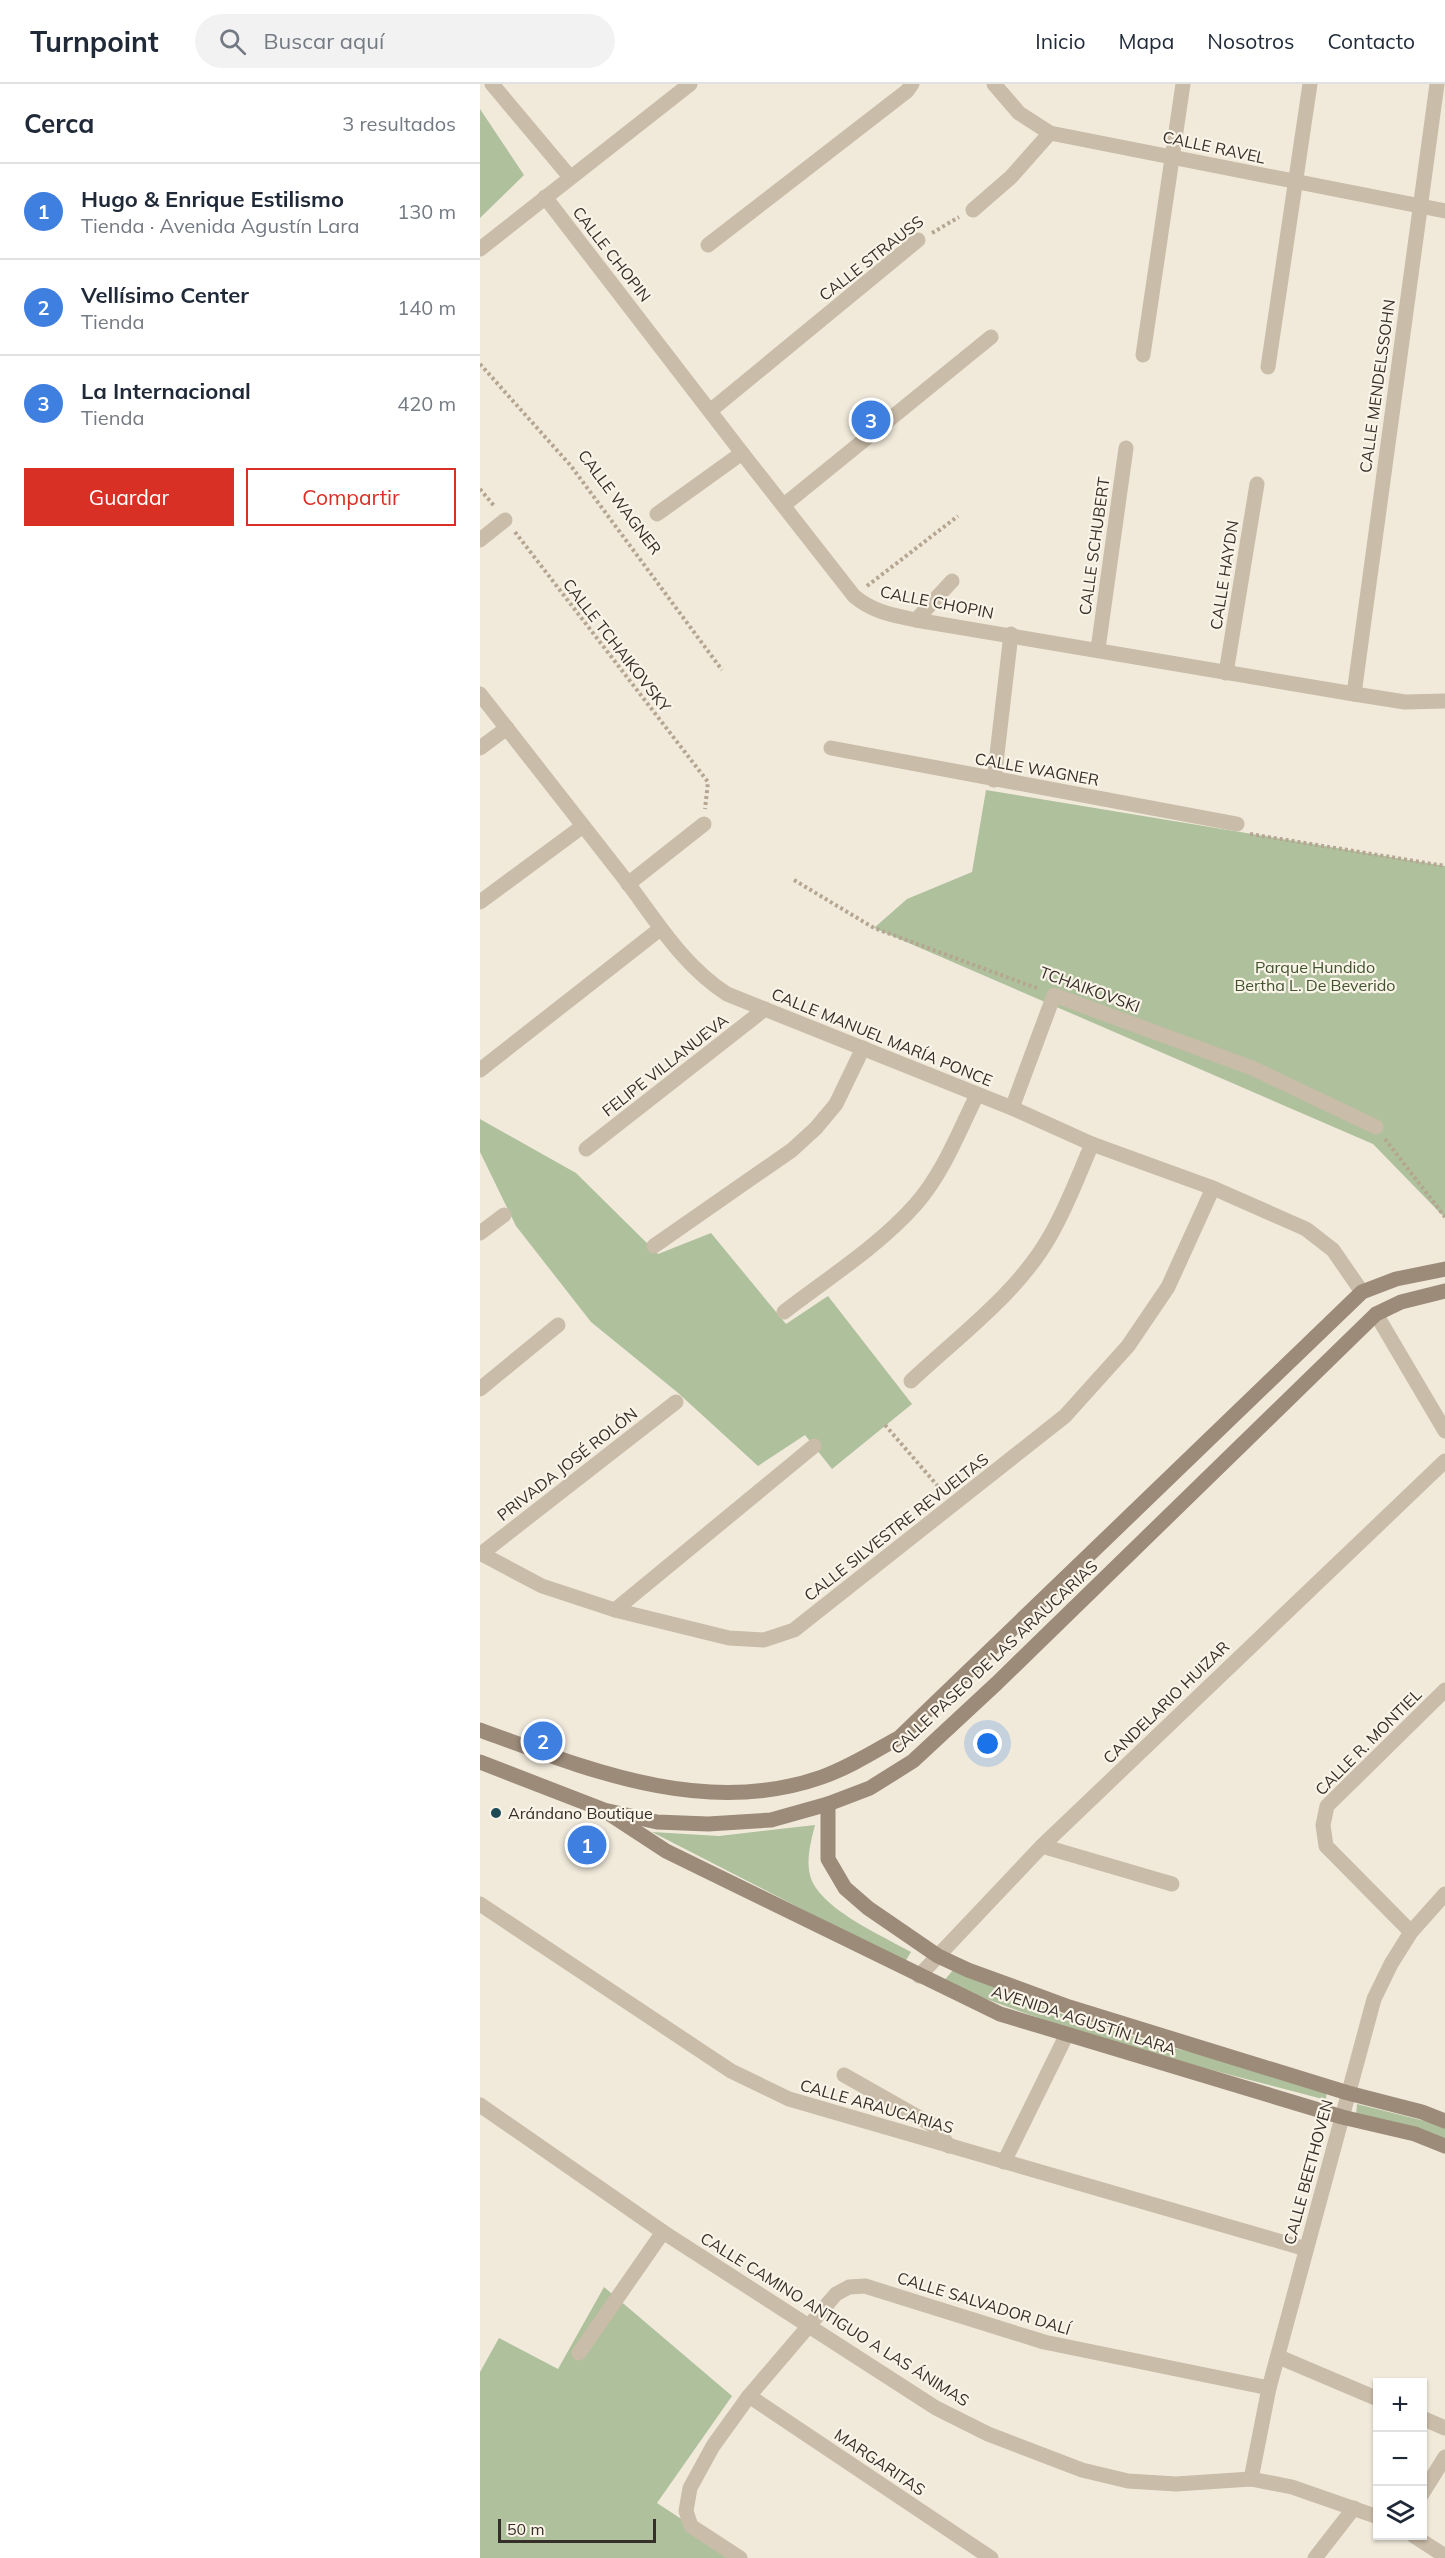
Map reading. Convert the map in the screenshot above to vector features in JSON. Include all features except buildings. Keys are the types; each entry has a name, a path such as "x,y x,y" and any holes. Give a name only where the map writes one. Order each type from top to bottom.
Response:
{"main road":[{"name":"CALLE PASEO DE LAS ARAUCARIAS","path":"480,1730 610,1776 651,1785 708,1792 770,1790 822,1777 862,1759 900,1737 1362,1292 1396,1279 1445,1269"},
{"name":"CALLE PASEO DE LAS ARAUCARIAS","path":"480,1762 604,1810 657,1822 708,1824 771,1820 828,1804 870,1788 913,1761 997,1683 1376,1314 1401,1302 1445,1291"},
{"path":"978,1662 997,1683"},
{"name":"AVENIDA AGUSTÍN LARA","path":"828,1804 828,1859 845,1888 868,1908 938,1956 968,1970 1069,2007 1348,2093 1422,2112 1445,2121"},
{"name":"AVENIDA AGUSTÍN LARA","path":"604,1810 666,1851 1000,2014 1066,2036 1342,2117 1415,2134 1445,2146"}],"street":[{"path":"492,84 570,177"},
{"path":"480,249 690,84"},
{"path":"708,245 907,91 912,84"},
{"name":"CALLE RAVEL","path":"994,84 1019,113 1050,133 1172,155 1294,183 1445,211"},
{"path":"1143,355 1183,84"},
{"path":"1268,367 1310,84"},
{"name":"CALLE MENDELSSOHN","path":"1354,694 1437,84"},
{"path":"973,210 1011,177 1050,133"},
{"name":"CALLE CHOPIN","path":"545,197 854,596 868,608 915,620 1011,634 1354,694 1405,702 1445,701"},
{"name":"CALLE STRAUSS","path":"711,411 918,240"},
{"path":"784,505 992,337"},
{"name":"CALLE SCHUBERT","path":"1098,649 1126,448"},
{"path":"657,514 742,453"},
{"name":"CALLE HAYDN","path":"1226,673 1257,484"},
{"path":"480,540 505,520"},
{"path":"915,620 952,580"},
{"path":"994,780 1011,634"},
{"name":"CALLE MANUEL MARÍA PONCE","path":"480,694 628,884 660,929 709,982 727,994 1012,1108 1092,1144 1213,1188 1306,1229 1333,1250 1362,1292"},
{"path":"480,748 507,728"},
{"name":"CALLE WAGNER","path":"831,748 1237,824"},
{"path":"628,884 704,824"},
{"path":"480,902 583,826"},
{"path":"480,1070 660,929"},
{"path":"1012,1108 1054,995"},
{"name":"TCHAIKOVSKI","path":"1054,995 1251,1068 1376,1127"},
{"name":"FELIPE VILLANUEVA","path":"586,1149 765,1009"},
{"path":"654,1246 792,1150 816,1128 836,1104 862,1048"},
{"path":"784,1312 891,1229 917,1203 941,1169 977,1095"},
{"path":"911,1381 1002,1297 1029,1266 1050,1236 1092,1144"},
{"name":"CALLE SILVESTRE REVUELTAS","path":"480,1553 542,1586 615,1610 729,1638 764,1640 794,1630 1065,1416 1128,1346 1168,1287 1213,1188"},
{"path":"480,1233 504,1215"},
{"path":"1376,1314 1445,1431"},
{"path":"480,1389 558,1325"},
{"name":"PRIVADA JOSÉ ROLÓN","path":"480,1553 676,1402"},
{"path":"615,1610 814,1446"},
{"name":"CANDELARIO HUIZAR","path":"919,1976 1042,1846 1445,1461"},
{"name":"CALLE R. MONTIEL","path":"1411,1932 1326,1846 1323,1825 1327,1806 1445,1690"},
{"path":"1042,1846 1172,1884"},
{"name":"CALLE BEETHOVEN","path":"1251,2479 1269,2388 1374,1999 1391,1964 1411,1932 1445,1894"},
{"name":"CALLE ARAUCARIAS","path":"480,1904 731,2071 789,2099 1306,2249"},
{"path":"1004,2162 1066,2036"},
{"path":"844,2075 934,2126 950,2146"},
{"name":"CALLE CAMINO ANTIGUO A LAS ÁNIMAS","path":"480,2104 663,2232 936,2408 988,2434 1082,2470 1128,2481 1176,2484 1251,2479 1292,2487 1373,2515"},
{"path":"579,2354 663,2232"},
{"name":"CALLE SALVADOR DALÍ","path":"740,2558 691,2526 686,2511 690,2488 713,2446 749,2396 836,2294 849,2287 865,2286 1044,2342 1269,2388"},
{"path":"1279,2357 1373,2397"},
{"name":"MARGARITAS","path":"749,2396 991,2558"},
{"path":"1427,2420 1445,2428"},
{"path":"1427,2486 1445,2457"},
{"path":"1316,2558 1354,2508"},
{"path":"1421,2540 1445,2556"}],"path":[{"name":"CALLE STRAUSS","path":"918,240 973,210"},
{"name":"CALLE WAGNER","path":"480,364 571,466 722,670"},
{"name":"CALLE TCHAIKOVSKY","path":"480,489 708,782 704,824"},
{"path":"854,596 958,516"},
{"name":"TCHAIKOVSKI","path":"794,880 874,928 1054,995"},
{"path":"1376,1127 1445,1217"},
{"path":"885,1425 954,1504"}],"green space":[{"path":"480,109 524,175 480,218"},
{"name":"Parque Hundido Bertha L. De Beverido","path":"986,790 1445,866 1445,1218 1373,1144 874,928 907,899 972,872"},
{"path":"480,1119 576,1173 658,1254 711,1233 786,1324 828,1296 912,1404 832,1469 805,1435 758,1466 677,1392 591,1322 516,1226 480,1152"},
{"path":"815,1825 809,1863 810,1875 815,1887 838,1910 911,1952 905,1962 652,1832 719,1836"},
{"path":"953,1970 1053,2011 1161,2045 1327,2084 1326,2100 1180,2061 1037,2017 943,1982"},
{"path":"1357,2104 1445,2126 1445,2142 1356,2115"},
{"path":"604,2287 732,2396 657,2503 741,2558 480,2558 480,2372 499,2338 558,2369"}],"place":[{"name":"La Internacional","path":"871,420"},
{"name":"Vellísimo Center","path":"543,1741"},
{"name":"Arándano Boutique","path":"496,1813"},
{"name":"Hugo & Enrique Estilismo","path":"587,1845"}]}
